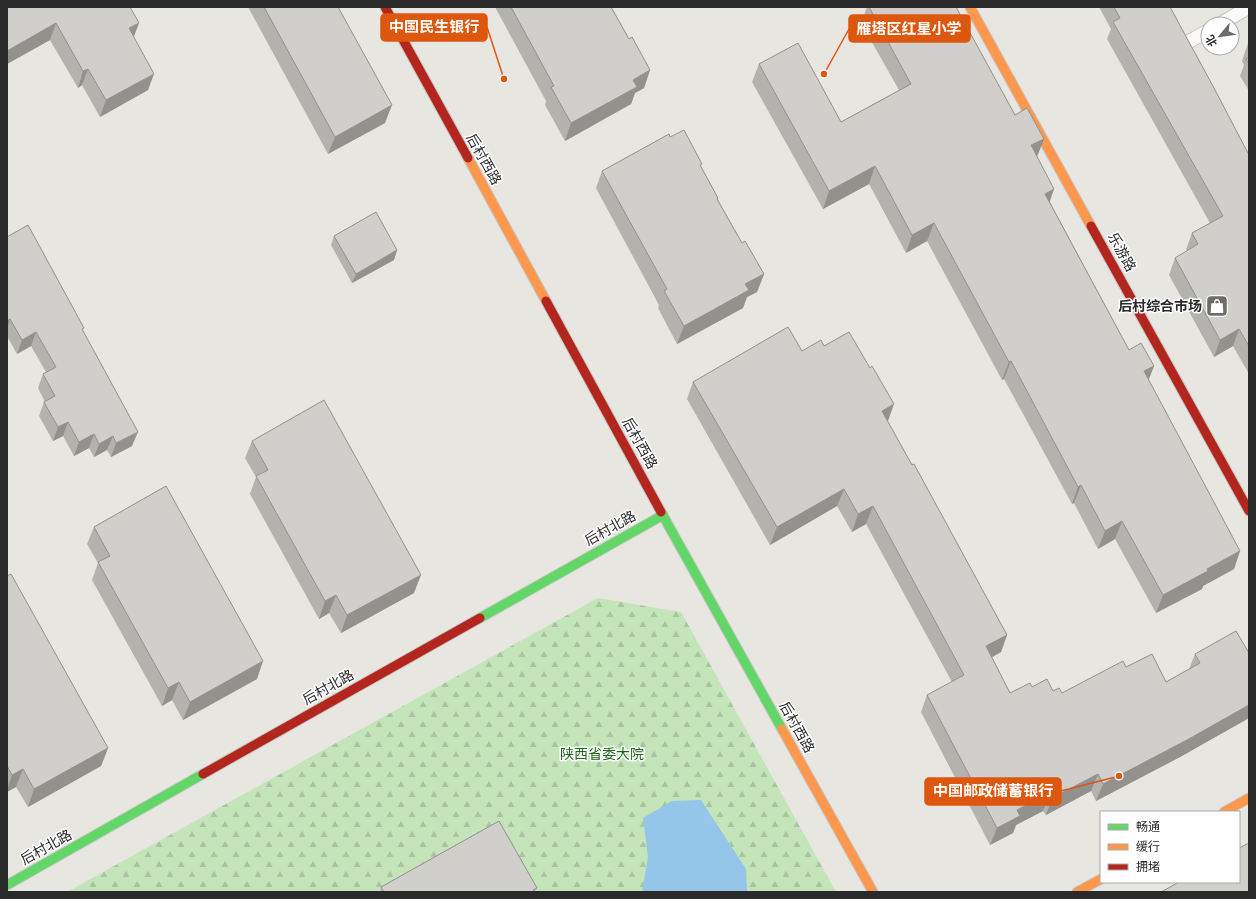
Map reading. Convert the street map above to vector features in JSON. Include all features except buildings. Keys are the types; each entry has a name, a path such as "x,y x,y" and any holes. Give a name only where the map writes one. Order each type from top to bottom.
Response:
{"street":[{"name":"后村西路","path":"384,7 663,515 873,892"},
{"name":"乐游路","path":"970,7 1249,512"},
{"name":"后村北路","path":"7,885 663,515"},
{"path":"1226,811 1249,798"},
{"path":"1077,892 1100,880"}],"lane":[{"path":"1234,16 1249,7"},
{"path":"1180,31 1193,57"},
{"path":"1186,43 1200,35"}],"green space":[{"name":"陕西省委大院","path":"598,598 681,612 836,892 67,892"}],"water":[{"path":"701,800 746,869 747,892 642,892 648,857 643,818 672,801"}],"traffic: fast":[{"path":"661,512 782,729"},
{"path":"480,618 663,515"},
{"path":"7,885 203,774"}],"traffic: slow":[{"path":"970,7 1091,226"},
{"path":"468,158 546,301"},
{"path":"782,729 873,892"},
{"path":"1226,811 1249,798"},
{"path":"1077,892 1100,880"}],"traffic: jam":[{"path":"385,7 468,158"},
{"path":"1091,226 1249,511"},
{"path":"546,301 661,512"},
{"path":"203,774 480,618"}],"place":[{"name":"雁塔区红星小学","path":"824,74"},
{"name":"中国民生银行","path":"504,79"},
{"name":"后村综合市场","path":"1217,306"},
{"name":"中国邮政储蓄银行","path":"1119,776"}]}
